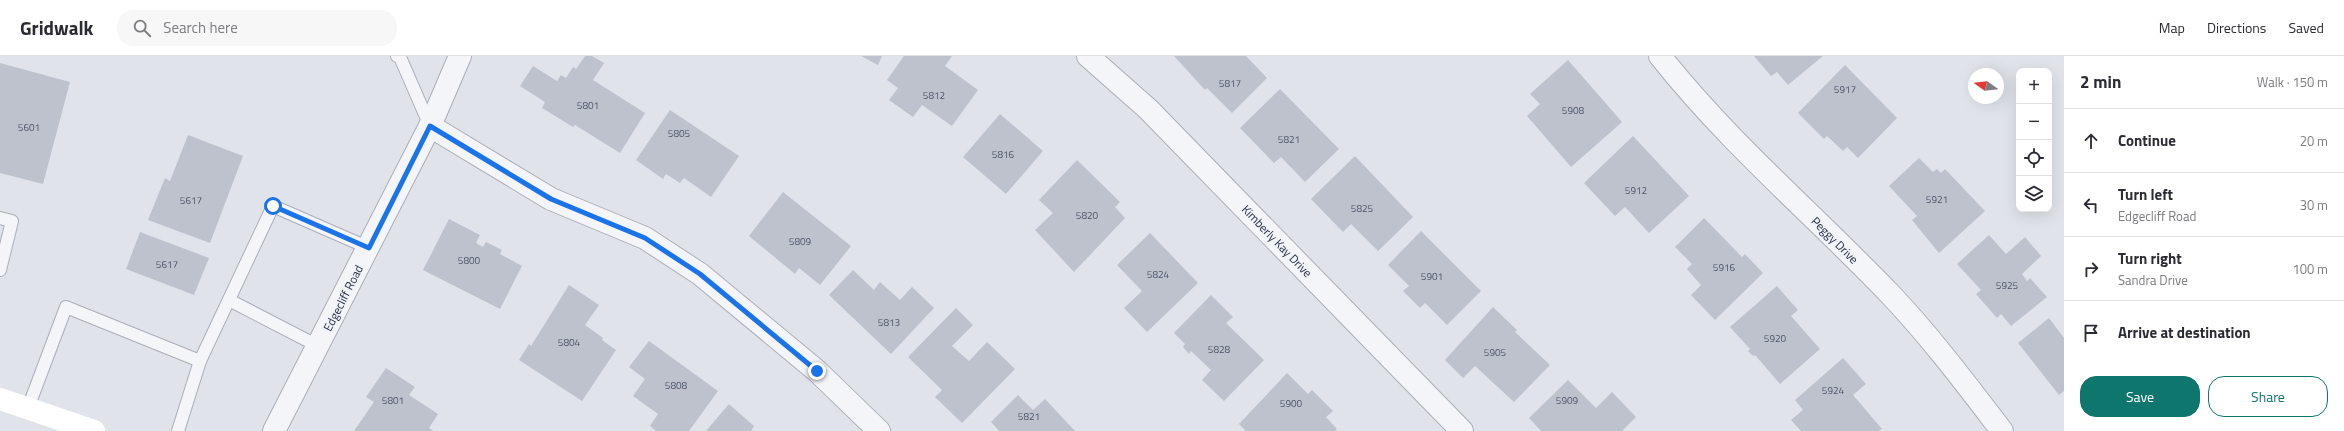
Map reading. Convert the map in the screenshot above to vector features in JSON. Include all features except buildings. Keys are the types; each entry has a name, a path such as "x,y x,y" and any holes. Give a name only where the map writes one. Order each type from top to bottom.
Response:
{"main road":[{"path":"0,399 94,431"}],"street":[{"name":"Edgecliff Road","path":"274,431 369,248 430,126 460,56"},
{"name":"Kimberly Kay Drive","path":"1088,56 1148,108 1462,431"},
{"name":"Peggy Drive","path":"1660,56 1693,97 1890,294 1943,354 2002,431"},
{"path":"430,126 551,199 645,238 700,274 817,371 879,431"}],"lane":[{"path":"397,56 400,57 430,126"},
{"path":"178,431 200,361 273,206 369,248"},
{"path":"0,218 12,221 0,270"},
{"path":"229,300 318,346"},
{"path":"28,408 66,307 200,361"}],"route":[{"path":"273,206 369,248 430,126 551,199 645,238 700,274 817,371"}]}
